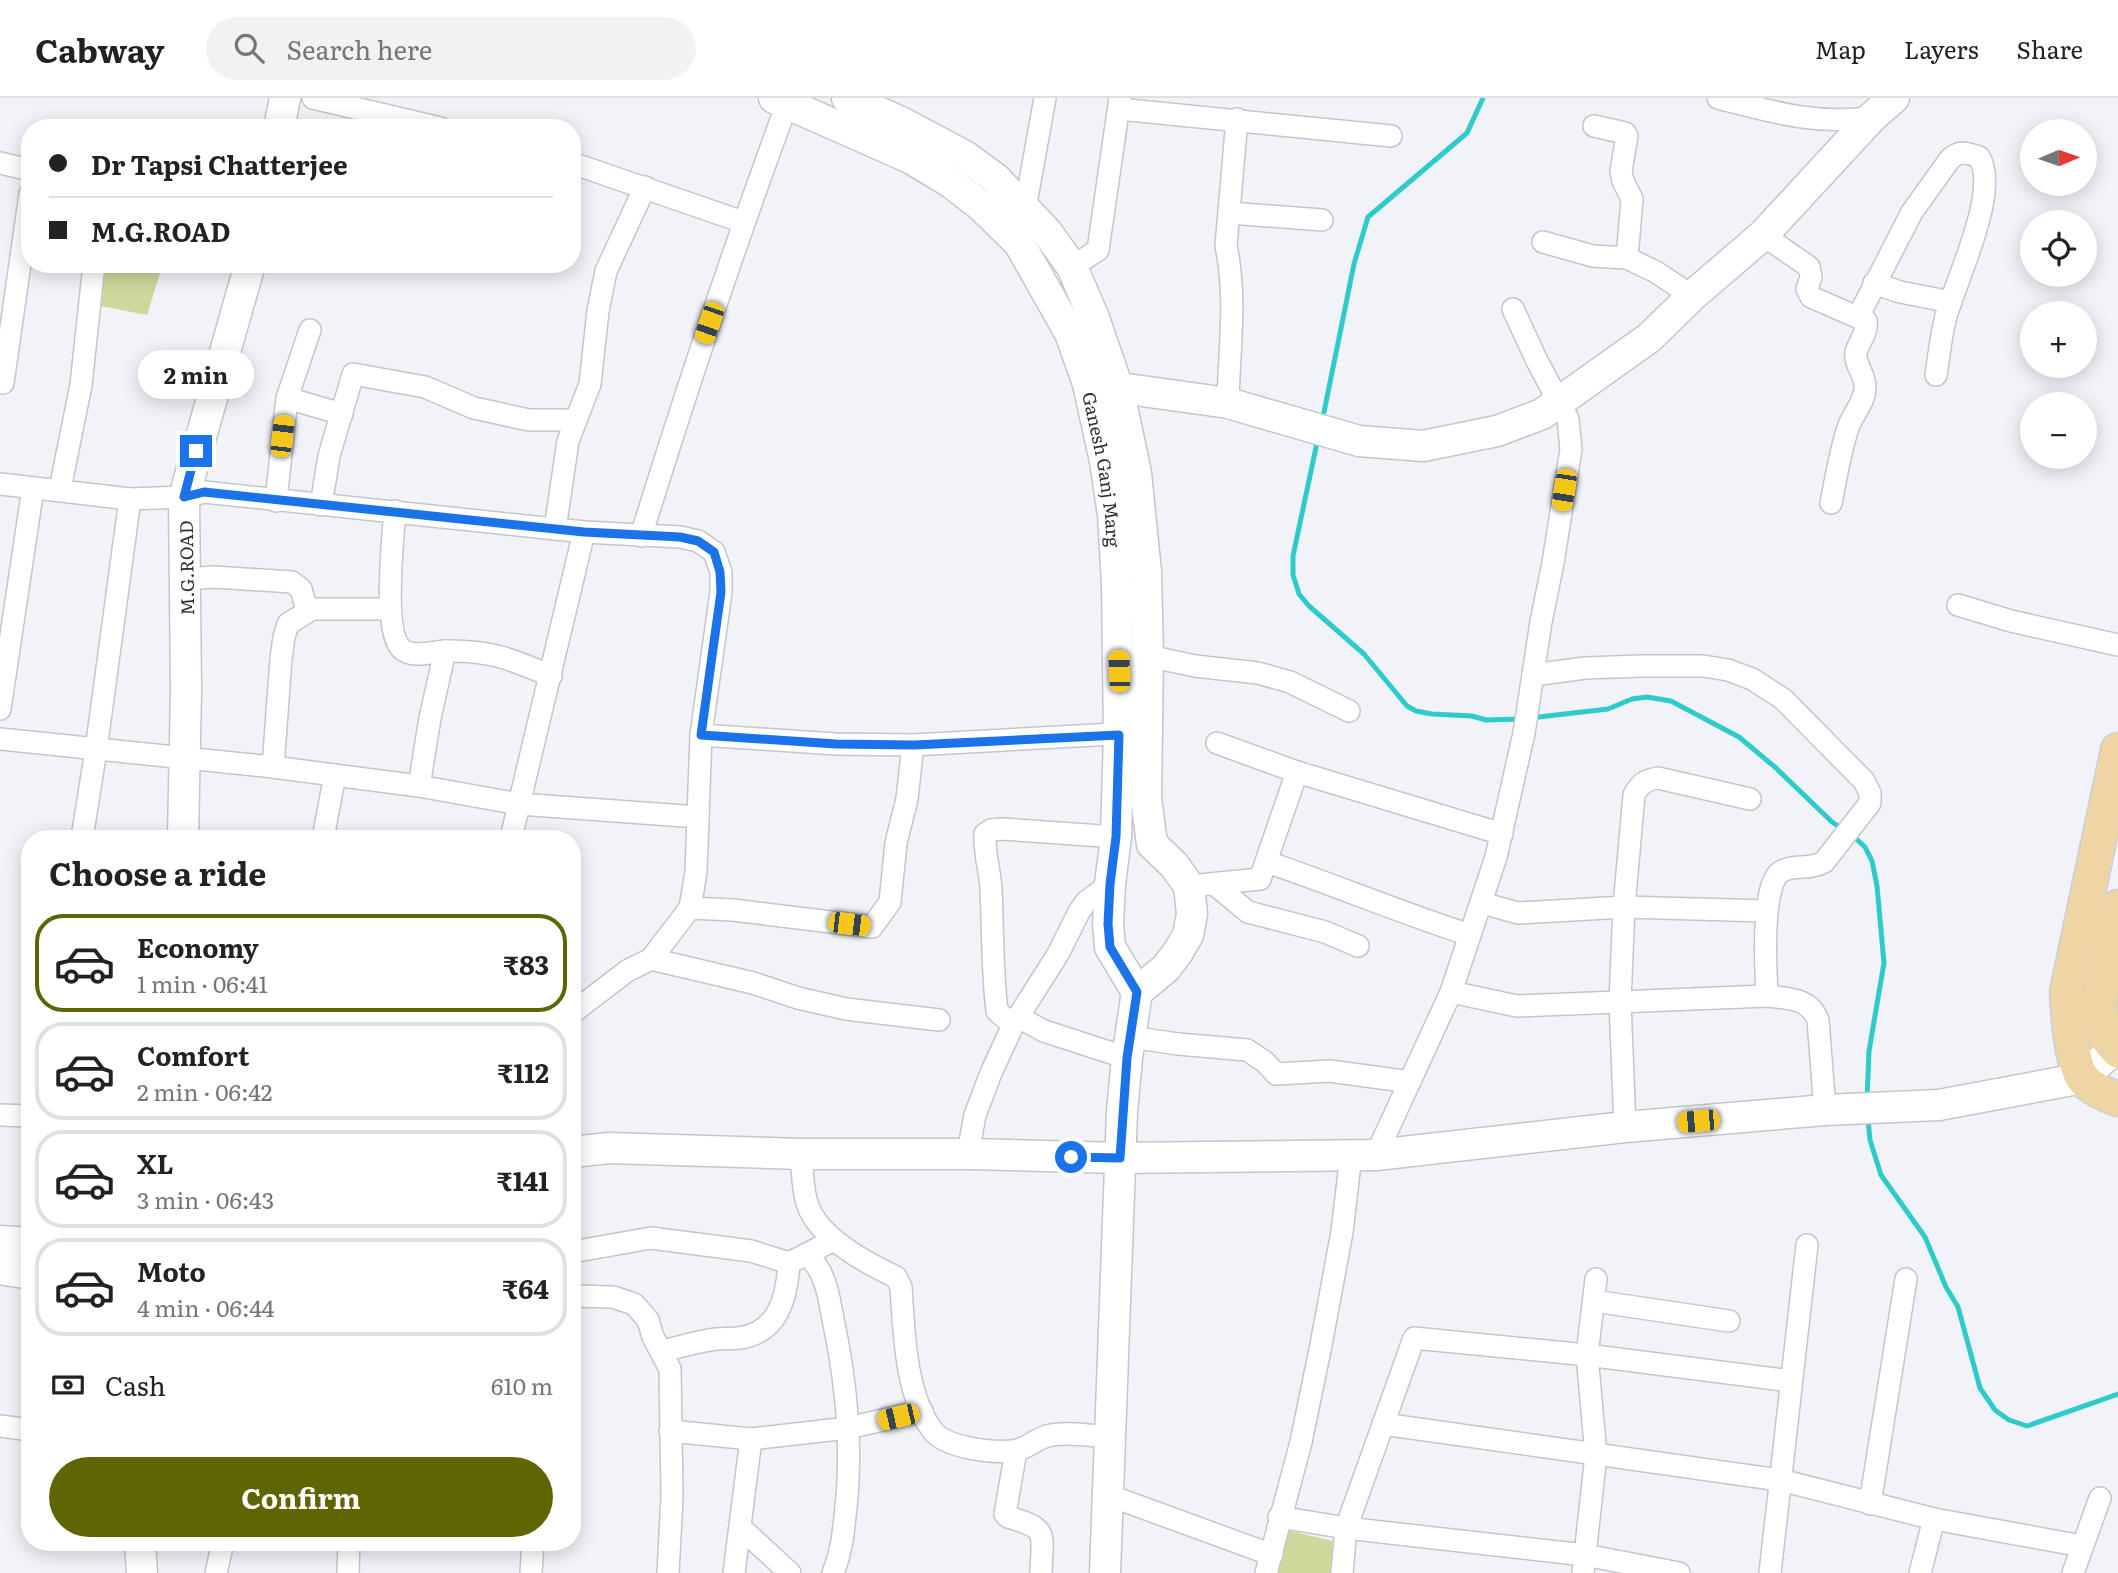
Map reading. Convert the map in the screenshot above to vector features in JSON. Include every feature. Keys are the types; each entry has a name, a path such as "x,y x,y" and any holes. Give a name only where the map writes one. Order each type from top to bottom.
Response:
{"main road":[{"path":"281,119 285,98"},
{"path":"847,98 901,122 965,156 995,178 1046,232 1072,267 1094,318 1118,388 1136,473 1142,519 1149,656 1133,733 1152,844 1174,865 1202,885 1188,935 1166,968 1137,992 1128,1048 1120,1158 1105,1573"},
{"name":"Ganesh Ganj Marg","path":"780,101 910,158 950,182 980,205 1018,243 1030,260 1070,333 1088,384 1105,461 1113,515 1117,585 1133,733 1116,837 1108,924 1110,947 1137,992"},
{"path":"1088,384 1228,403 1359,441 1423,446 1497,431 1542,414 1649,338 1692,296 1763,235 1883,107"},
{"name":"M.G.ROAD","path":"183,830 186,579 184,497 247,273"},
{"path":"2118,750 2067,992 2069,1031 2083,1079 2103,1094 2118,1099"},
{"path":"581,1151 609,1148 801,1154 972,1154 1120,1158 1363,1155 1625,1127 1825,1110 1938,1105 2083,1079 2117,1050 2105,1036 2099,1005 2118,907"},
{"path":"0,1241 21,1242"},
{"path":"0,1269 21,1272"},
{"path":"141,1551 143,1573"}],"street":[{"path":"313,98 402,119"},
{"path":"1025,209 1045,98"},
{"path":"1718,98 1793,117 1833,121 1883,107"},
{"path":"640,536 780,101"},
{"path":"1072,267 1098,250 1119,103 1391,136"},
{"path":"1228,403 1231,304 1227,246 1237,119"},
{"path":"1594,126 1625,132 1627,136 1621,171 1632,198 1627,258"},
{"path":"1857,317 1912,212 1950,159 1967,152 1979,157 1985,169 1981,215 1951,302 1942,335 1937,375"},
{"path":"0,163 21,168"},
{"path":"581,166 743,222"},
{"path":"555,529 568,440 590,384 598,311 606,271 645,187"},
{"path":"1229,213 1322,220"},
{"path":"1763,235 1809,267 1811,277 1807,289 1811,297 1866,321 1867,326 1856,352 1857,363 1866,386 1864,397 1847,429 1831,503"},
{"path":"1543,242 1593,256 1627,258 1656,272 1692,296"},
{"path":"3,383 21,257"},
{"path":"60,489 81,385 93,273"},
{"path":"1874,284 1951,302"},
{"path":"1108,1495 1269,1564 1279,1517 1301,1442 1342,1232 1363,1155 1410,1082 1451,992 1503,834 1524,733 1571,449 1568,419 1513,309"},
{"path":"276,501 287,398 310,330"},
{"path":"321,505 329,456 352,374 425,387 474,408 529,420 576,420"},
{"path":"287,398 342,414"},
{"path":"0,484 131,499 184,497 204,492 584,532 680,537 698,541 714,552 720,572 721,592 701,735 696,872 690,908 651,959 627,971 581,1006"},
{"path":"0,709 33,488"},
{"path":"83,830 131,499"},
{"path":"395,511 390,609 396,643 403,650 414,654 445,651 487,652 504,656 551,676"},
{"path":"513,830 584,532"},
{"path":"186,579 214,577 292,582 301,589 307,611"},
{"path":"1958,606 2118,645"},
{"path":"273,767 284,637 288,624 312,609 390,609"},
{"path":"419,786 445,651"},
{"path":"1149,656 1195,666 1258,673 1290,682 1349,711"},
{"path":"1532,681 1585,668 1703,666 1728,670 1752,679 1783,699 1864,781 1870,793 1867,807 1824,862 1816,867 1780,871 1773,881 1767,911 1767,996"},
{"path":"701,735 836,744 914,745 1133,733"},
{"path":"0,739 273,767 419,786 519,804 698,817"},
{"path":"1217,743 1297,772 1503,834"},
{"path":"690,908 733,910 872,927 890,901 914,745"},
{"path":"1202,885 1260,879 1297,772"},
{"path":"325,830 335,775"},
{"path":"1625,1127 1619,1001 1634,795 1639,786 1658,778 1750,799"},
{"path":"1116,837 1003,828 985,834 997,1011 1015,1021 1044,1031 1128,1048 1178,1044 1247,1049 1276,1074 1330,1071 1410,1082"},
{"path":"1266,862 1331,884 1396,911 1469,935"},
{"path":"972,1154 970,1142 975,1115 1015,1021 1058,954 1079,912 1086,902 1110,884"},
{"path":"1202,885 1248,912 1325,932 1358,946"},
{"path":"1482,903 1518,913 1624,907 1767,911"},
{"path":"651,959 846,1009 939,1020"},
{"path":"1451,992 1517,1006 1767,996 1797,1000 1808,1004 1818,1020 1825,1110"},
{"path":"0,1115 21,1116"},
{"path":"801,1154 807,1205 815,1219 834,1240 869,1264 896,1277 901,1287 905,1353 922,1411 934,1433 961,1447 1016,1451 1049,1435 1111,1437"},
{"path":"581,1250 651,1238 798,1259 818,1267 828,1292 841,1357 850,1453 840,1558 833,1573"},
{"path":"662,1351 718,1339 741,1338 766,1329 778,1314 798,1259 834,1240"},
{"path":"1770,1573 1807,1245"},
{"path":"1584,1564 1596,1455 1587,1355 1597,1279"},
{"path":"1870,1504 1906,1279"},
{"path":"581,1296 613,1297 634,1304 648,1320 653,1337 670,1369 672,1497 668,1573"},
{"path":"1594,1301 1729,1321"},
{"path":"1342,1573 1346,1528 1414,1338 1587,1355 1791,1381"},
{"path":"670,1431 751,1439 848,1428 922,1411"},
{"path":"1382,1424 1780,1480 1934,1519 2082,1546"},
{"path":"0,1426 21,1429"},
{"path":"734,1573 751,1439"},
{"path":"1016,1451 1005,1514 1037,1527 1042,1541 1041,1573"},
{"path":"2073,1573 2100,1498"},
{"path":"1279,1517 1584,1564 1679,1573"},
{"path":"1920,1573 1934,1519"},
{"path":"740,1527 790,1573"},
{"path":"216,1573 220,1551"},
{"path":"348,1573 349,1551"},
{"path":"531,1573 532,1551"}],"green space":[{"path":"90,273 160,273 147,315 85,303"},
{"path":"1282,1529 1333,1541 1330,1573 1270,1573"}],"waterway":[{"path":"1322,422 1354,264 1368,217 1467,133 1483,98"},
{"path":"1318,438 1293,556 1293,575 1299,594 1364,654 1407,706 1432,714 1472,716 1486,720 1520,719"},
{"path":"1530,718 1608,709 1632,699 1647,697 1671,701 1739,737 1844,830"},
{"path":"1852,835 1865,847 1872,861 1884,963 1869,1051 1867,1099"},
{"path":"1868,1119 1870,1140 1881,1175 1925,1237 1946,1287 1958,1307 1980,1388 1995,1410 2009,1420 2027,1426 2118,1394"}],"route":[{"path":"196,451 184,497 204,492 584,532 680,537 698,541 714,552 720,572 721,592 701,735 836,744 914,745 1119,735 1116,837 1108,924 1110,947 1137,992 1127,1058 1120,1158 1071,1157"}]}
